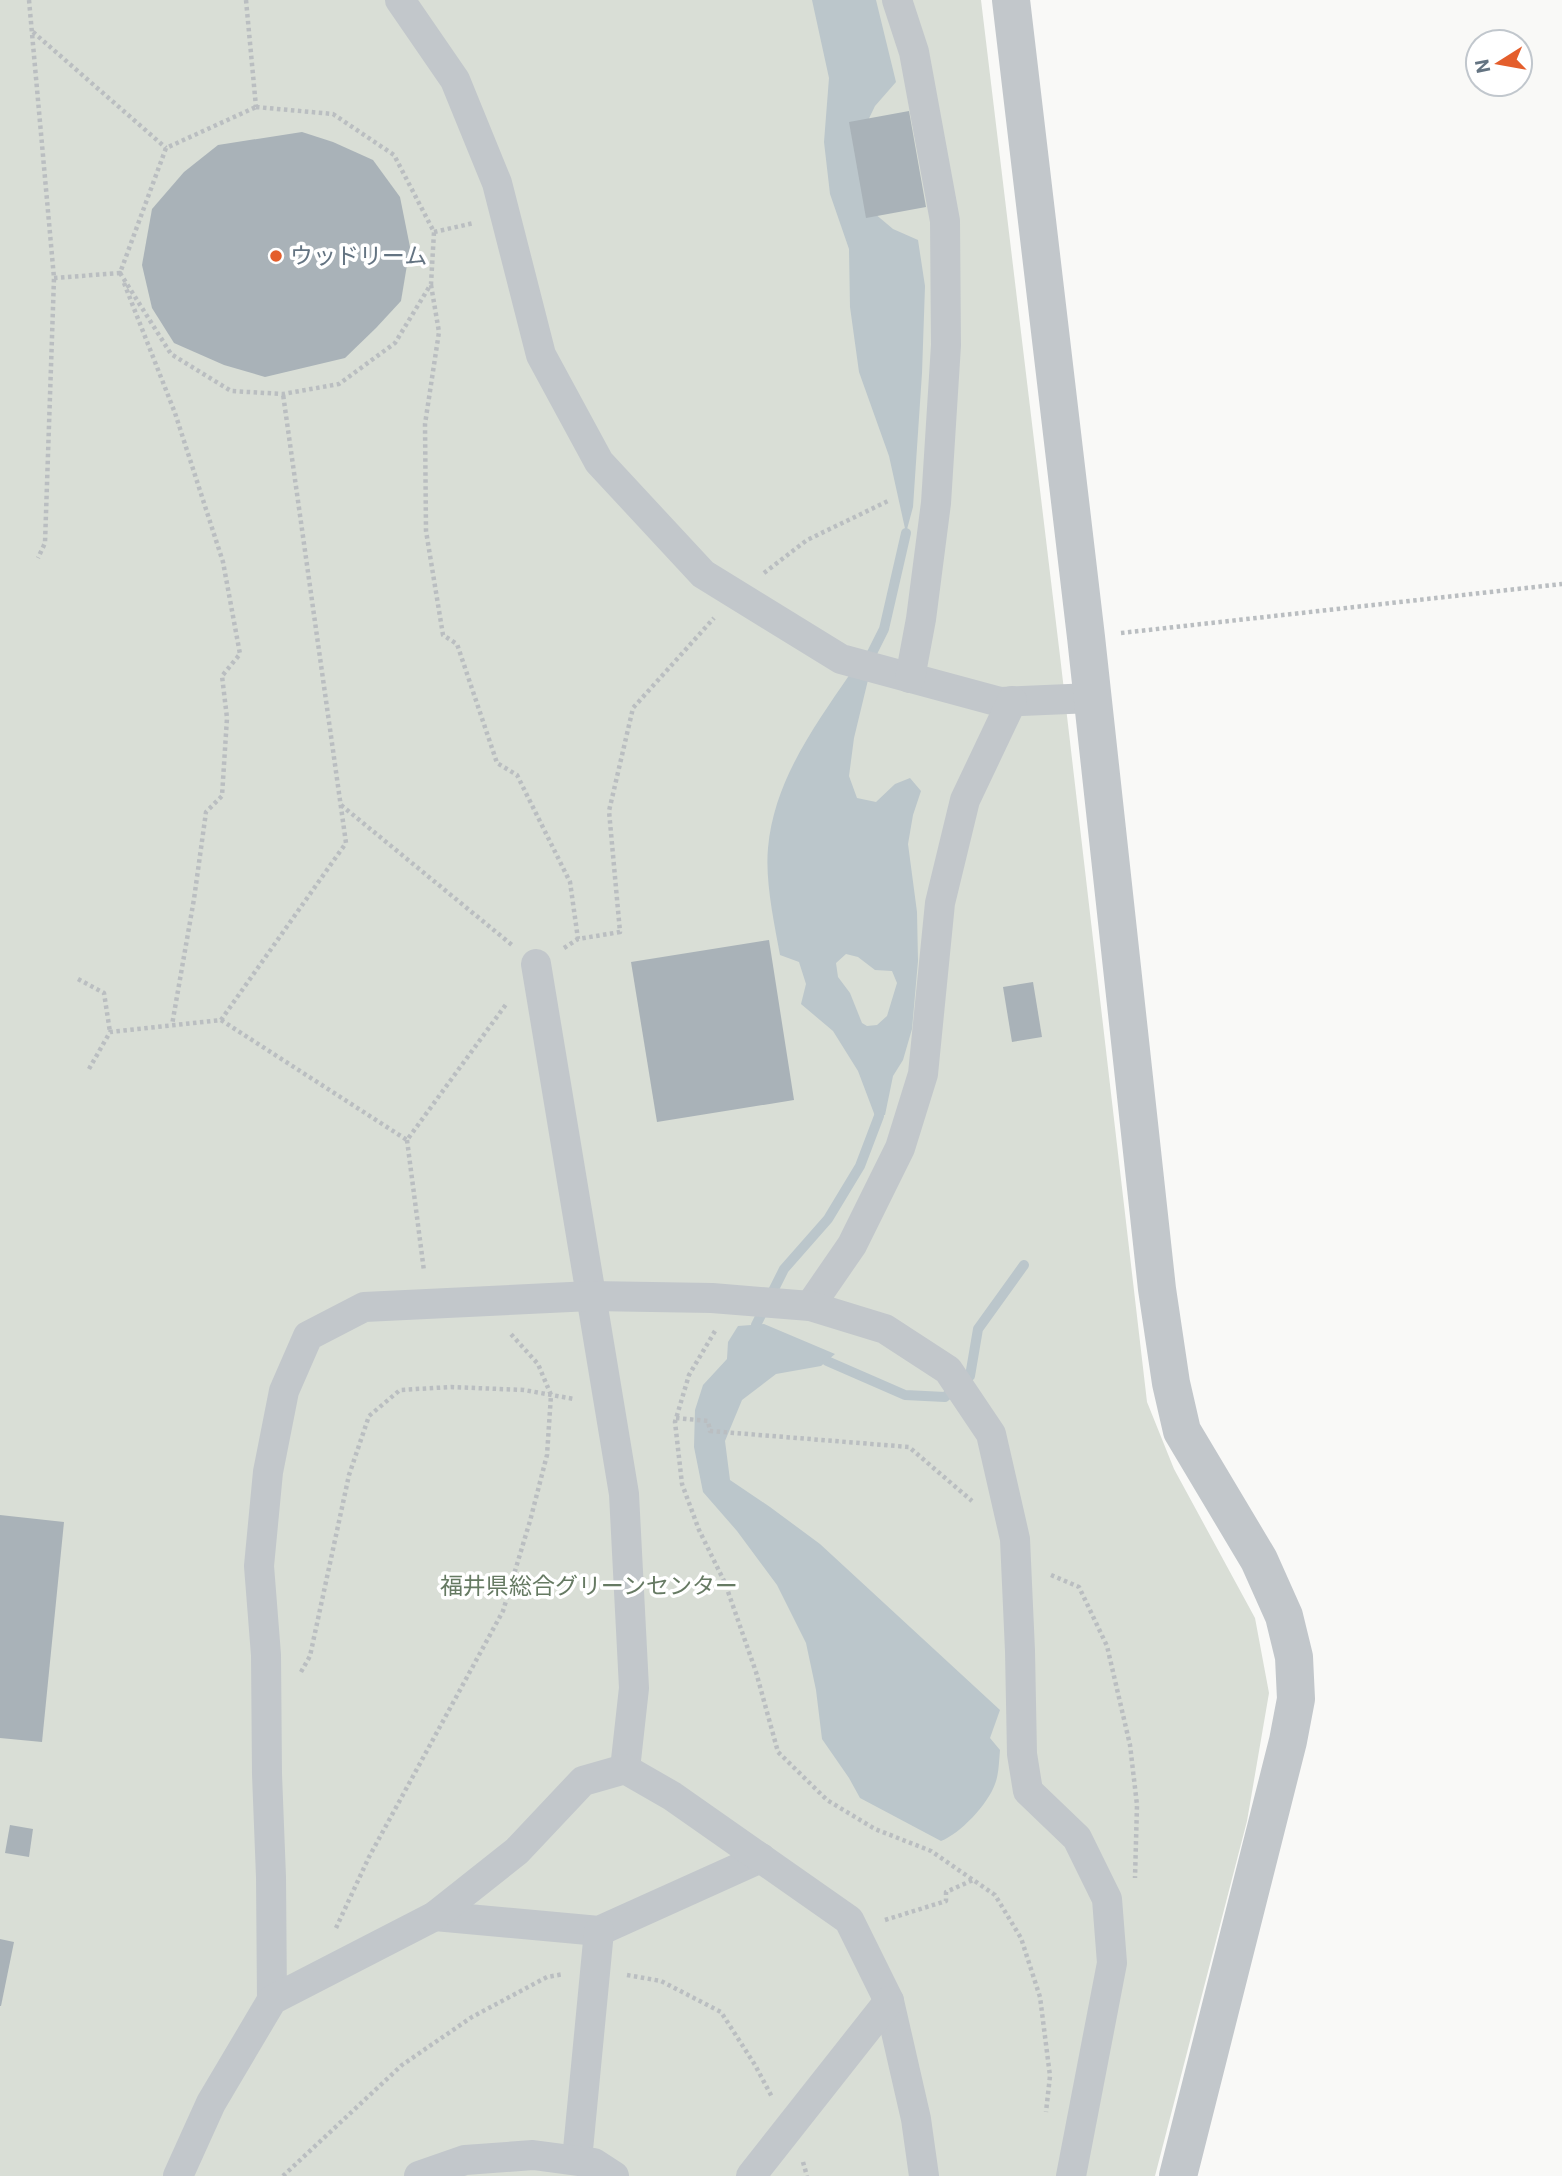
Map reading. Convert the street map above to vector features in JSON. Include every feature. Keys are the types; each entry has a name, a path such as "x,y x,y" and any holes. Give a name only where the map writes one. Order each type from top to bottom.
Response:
{"street":[{"path":"400,0 455,80 497,183 541,355 599,462 703,574 841,659 1000,702 1092,698"},
{"path":"897,0 914,52 945,221 946,345 936,503 921,619 910,677"},
{"path":"1011,0 1086,637 1157,1289 1171,1383 1182,1432 1259,1560 1284,1616 1294,1657 1296,1699 1288,1741 1178,2176"},
{"path":"810,1306 852,1245 900,1148 923,1074 940,903 965,800 1012,701"},
{"path":"536,964 624,1494 634,1688 625,1769"},
{"path":"178,2176 211,2102 272,2000 267,1655 259,1566 268,1472 284,1391 307,1336 364,1307 591,1296 735,1300 810,1306 885,1329 948,1370 991,1434 1016,1553 1022,1754 1028,1791 1077,1838 1107,1899 1112,1964 1071,2176"},
{"path":"272,2000 435,1916 517,1850 583,1781 625,1769 672,1796 849,1920 889,2001 916,2119 924,2176"},
{"path":"435,1916 599,1931 761,1858"},
{"path":"576,2160 599,1931"},
{"path":"751,2176 889,2001"},
{"path":"419,2176 465,2160 534,2155 594,2162 614,2176"}],"path":[{"path":"29,0 54,278 45,543 38,558"},
{"path":"246,0 256,107"},
{"path":"32,32 166,148"},
{"path":"172,1025 206,812 222,796 227,718 222,676 240,654 219,550 175,413 120,273 166,148 256,107 333,114 394,155 433,232 431,284 439,332 425,424 426,531 443,635 457,644 496,763 517,775 570,882 578,939"},
{"path":"433,232 505,216"},
{"path":"54,278 120,273"},
{"path":"120,273 171,354 231,391 283,394 339,384 395,343 431,284"},
{"path":"221,1020 346,843 283,394"},
{"path":"429,1303 407,1140 536,964 578,939 620,932 609,811 633,708 736,594 807,540 888,501"},
{"path":"1086,637 1562,584"},
{"path":"341,805 536,964"},
{"path":"78,979 104,993 110,1032 89,1069"},
{"path":"110,1032 221,1020 407,1140"},
{"path":"735,1300 688,1376 675,1422 682,1483 699,1530 725,1583 756,1672 778,1752 827,1800 875,1829 931,1851 995,1895 1021,1937 1040,1997 1050,2076 1045,2124"},
{"path":"312,1980 369,1857 503,1611 547,1455 551,1395 538,1364 503,1326 468,1301"},
{"path":"266,1699 294,1687 310,1656 349,1475 369,1416 400,1390 451,1387 524,1390 608,1402"},
{"path":"676,1418 708,1421 710,1431 909,1447 1016,1553 1055,1577 1079,1587 1107,1646 1130,1745 1137,1805 1135,1881"},
{"path":"854,1930 946,1901 946,1892 973,1880"}],"green space":[{"name":"福井県総合グリーンセンター","path":"0,0 981,0 1147,1402 1174,1469 1255,1618 1269,1693 1247,1821 1155,2176 0,2176"}],"shaded area":[{"path":"812,0 876,0 896,82 875,106 859,139 874,213 893,229 918,240 925,286 913,507 906,533 889,456 859,372 850,307 849,249 830,194 824,142 829,78"},
{"path":"850,674 868,680 854,738 849,776 857,798 876,802 895,784 910,778 921,791 908,844 917,912 918,961 912,1029 903,1060 893,1076 885,1115 875,1116 858,1071 833,1031 801,1004 806,984 799,962 780,955 767,861 772,823 787,777 810,735","holes":["846,954 858,957 875,970 892,971 897,983 887,1016 877,1025 867,1026 862,1023 850,993 838,977 836,963"]},
{"path":"764,1324 835,1354 821,1366 776,1374 742,1400 725,1441 730,1480 820,1544 1000,1710 990,1738 1000,1750 995,1784 980,1809 965,1825 941,1841 860,1798 822,1739 816,1690 806,1643 777,1585 737,1531 703,1492 694,1447 695,1410 703,1385 727,1359 728,1342 738,1326"}],"building":[{"path":"909,111 926,207 866,218 849,122"},
{"name":"ウッドリーム","path":"302,132 373,160 400,197 410,247 401,301 345,358 265,377 224,365 174,343 152,308 142,265 152,209 184,172 218,145"},
{"path":"769,940 794,1100 657,1122 631,962"},
{"path":"1033,982 1042,1037 1012,1042 1003,987"},
{"path":"0,1515 64,1522 42,1742 0,1738"},
{"path":"10,1825 33,1829 29,1857 5,1853"},
{"path":"0,1939 14,1942 1,2006 0,2006"}],"waterway":[{"path":"867,663 884,629 906,533"},
{"path":"756,1325 784,1269 828,1219 860,1166 879,1116"},
{"path":"827,1361 905,1395 945,1397 970,1376 978,1329 1024,1265"}],"place":[{"name":"ウッドリーム","path":"276,256"}]}
